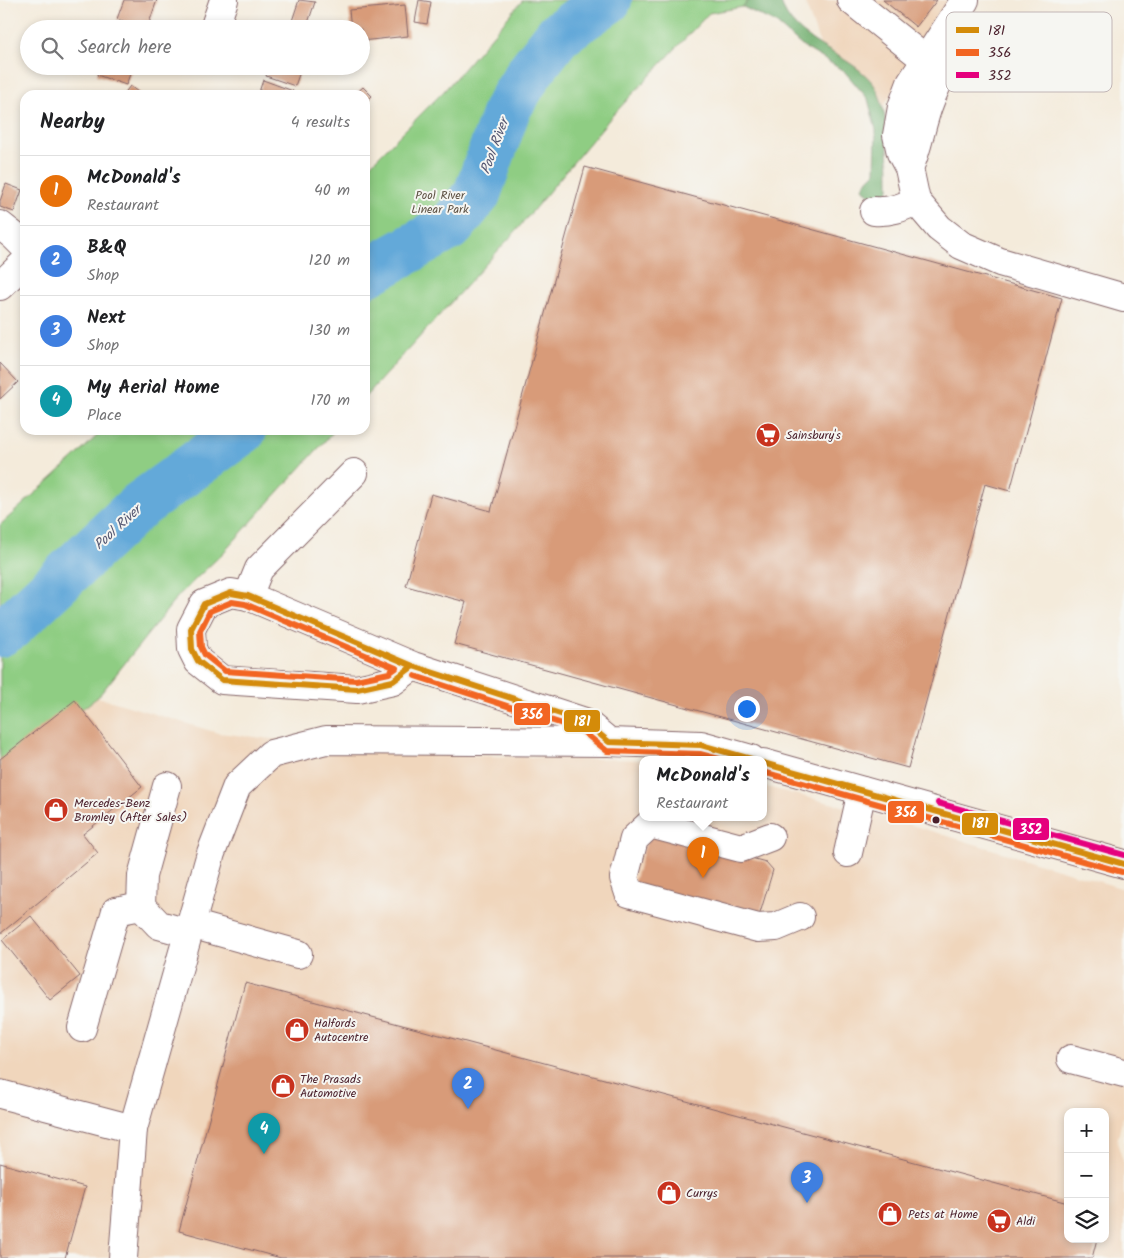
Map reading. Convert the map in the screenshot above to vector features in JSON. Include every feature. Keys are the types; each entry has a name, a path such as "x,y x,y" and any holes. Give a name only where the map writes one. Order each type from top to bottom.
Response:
{"street":[{"path":"217,20 224,0"},
{"path":"957,12 965,0"},
{"path":"977,12 984,0"},
{"path":"865,4 926,60"},
{"path":"946,29 911,83 902,108 897,135 901,153 909,168 916,202 939,228 961,245 1000,262 1124,298"},
{"path":"909,168 916,152 930,101 946,66"},
{"path":"874,211 888,212 916,202"},
{"path":"0,225 20,243"},
{"path":"0,286 20,267"},
{"path":"248,596 259,569 354,473"},
{"path":"413,666 393,681 358,689 222,680 198,661 192,649 191,629 204,604 231,593 248,596 413,666 585,722 609,742"},
{"path":"123,1258 133,1129 211,853 237,786 272,754 326,740 609,742 701,745 740,756"},
{"path":"767,764 1124,864"},
{"path":"167,786 142,876 140,906 159,925 189,929 298,954"},
{"path":"848,853 862,791"},
{"path":"770,837 741,848 650,824 634,839 624,878 629,893 758,928 776,927 800,918"},
{"path":"82,1028 116,911 140,906"},
{"path":"1071,1059 1124,1073"},
{"path":"0,1094 133,1129"}],"shaded area":[{"path":"804,0 951,0 925,34 884,106 872,83 846,60 821,47"},
{"path":"98,697 218,733 411,754 639,760 639,821 767,821 767,787 878,815 1124,889 1124,1112 1117,1142 1124,1164 1124,1258 0,1258 0,770"}],"green space":[{"name":"Pool River Linear Park","path":"523,0 749,0 743,7 709,13 612,116 515,232 370,392 370,165 444,91"},
{"path":"749,0 780,0 787,15 796,27 821,46 861,71 878,91 885,118 888,149 889,190 881,199 871,197 863,188 875,172 876,130 868,99 844,71 802,46 776,23 743,7"},
{"path":"98,435 330,435 223,553 179,595 98,697 0,770 0,525"}],"building":[{"path":"124,0 157,0 150,20 117,19"},
{"path":"299,0 315,2 309,20 292,20"},
{"path":"419,0 431,2 427,24 415,22"},
{"path":"883,0 937,0 916,27"},
{"path":"405,5 408,36 370,40 370,20 350,20 349,10"},
{"path":"97,75 130,75 126,85"},
{"path":"266,75 299,75 295,86"},
{"path":"263,80 290,90 260,90"},
{"path":"130,86 135,90 127,90"},
{"name":"Sainsbury's","path":"585,167 1062,298 1010,491 985,484 908,768 454,644 466,602 406,586 431,494 491,511"},
{"path":"6,184 20,189 20,196 14,212 0,207 0,201"},
{"path":"0,363 18,382 0,399"},
{"name":"Mercedes-Benz Bromley (After Sales)","path":"75,700 142,787 83,834 98,853 0,934 0,759"},
{"path":"650,831 766,862 773,870 758,920 633,885"},
{"path":"31,916 80,976 50,1000 2,940"},
{"path":"245,983 1064,1202 1064,1243 1096,1243 1092,1258 281,1258 179,1231"},
{"path":"0,1163 85,1187 65,1258 0,1258"}],"waterway":[{"name":"Pool River","path":"370,271 451,226 477,194 507,109 531,70 559,34 608,0"},
{"name":"Pool River","path":"0,633 10,627 139,506 236,435"}],"transit line":[{"name":"181","path":"231,593 248,596 413,666 393,681 357,689 222,680 198,661 192,649 191,629 204,604 231,593"},
{"name":"356","path":"232,602 245,604 396,668 389,673 356,680 225,671 205,655 201,647 200,631 210,611 232,602"},
{"name":"181","path":"413,666 585,722 609,742 701,745 740,756"},
{"name":"356","path":"415,676 581,730 607,751 700,754 708,756"},
{"name":"181","path":"767,764 1124,864"},
{"name":"356","path":"767,773 1122,872"},
{"name":"352","path":"938,803 1124,855"}],"place":[{"name":"Sainsbury's","path":"768,435"},
{"name":"Mercedes-Benz Bromley (After Sales)","path":"56,810"},
{"name":"McDonald's","path":"703,878"},
{"name":"Halfords Autocentre","path":"297,1030"},
{"name":"The Prasads Automotive","path":"283,1086"},
{"name":"B&Q","path":"468,1109"},
{"name":"My Aerial Home","path":"264,1154"},
{"name":"Currys","path":"669,1193"},
{"name":"Next","path":"807,1203"},
{"name":"Pets at Home","path":"890,1214"},
{"name":"Aldi","path":"999,1221"}]}
